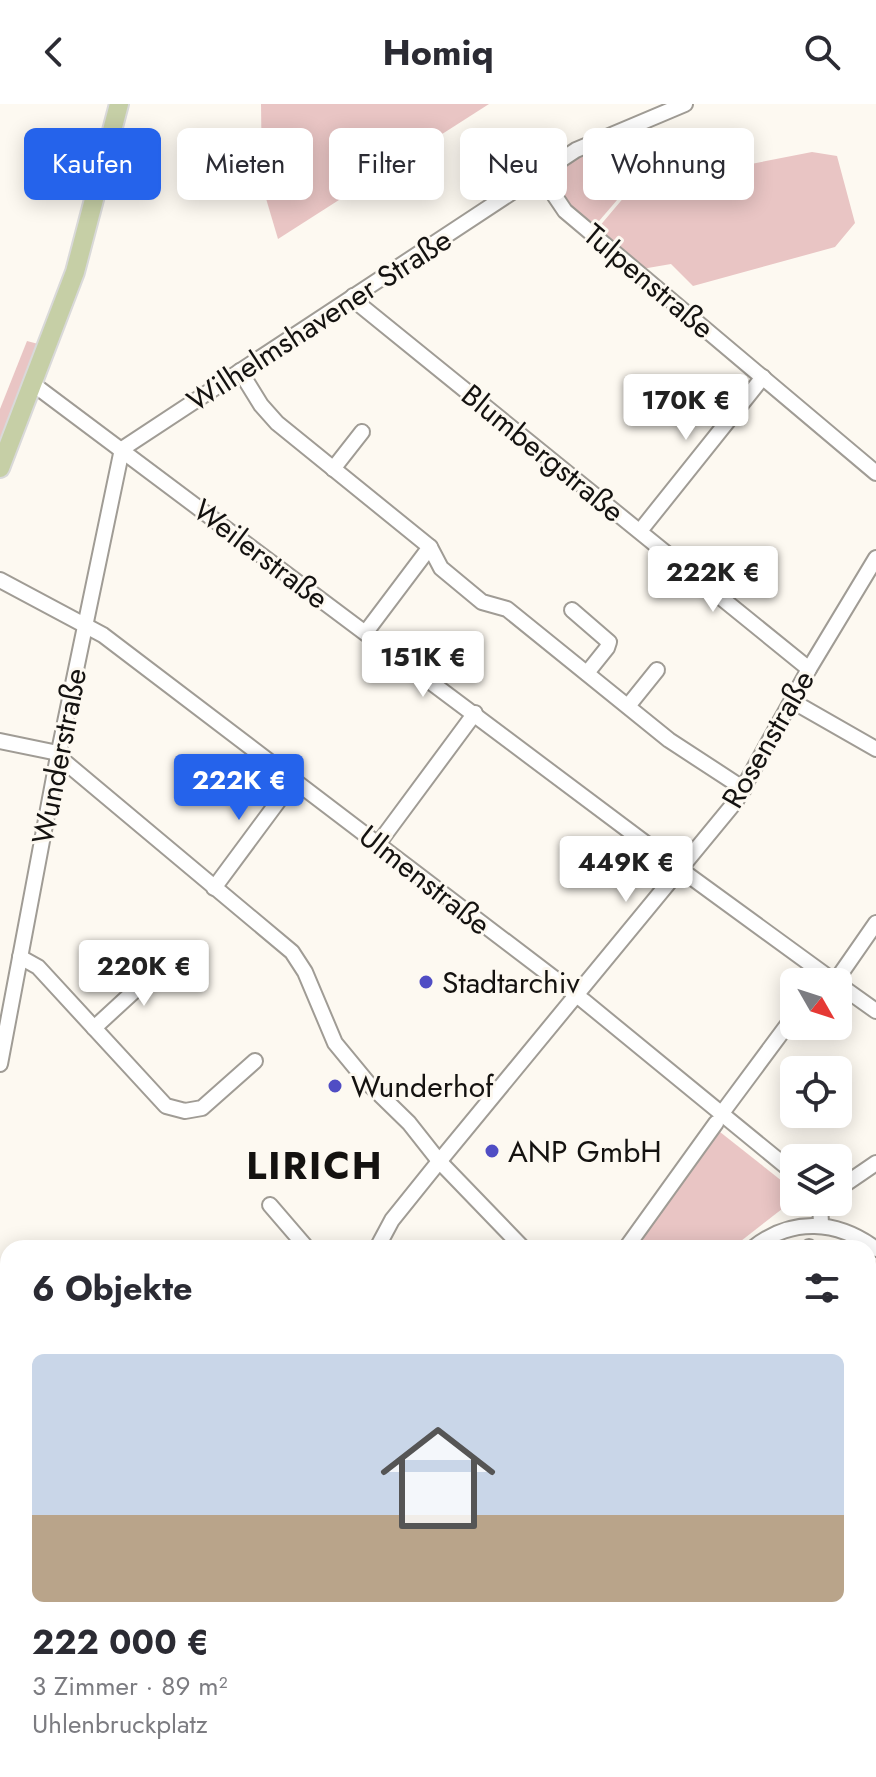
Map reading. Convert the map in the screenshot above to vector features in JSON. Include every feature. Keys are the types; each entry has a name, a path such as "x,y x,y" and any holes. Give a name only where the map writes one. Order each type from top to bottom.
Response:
{"main road":[{"path":"0,468 75,272 119,104"}],"street":[{"name":"Wilhelmshavener Straße","path":"567,157 587,144 685,104"},
{"name":"Wilhelmshavener Straße","path":"122,449 500,200"},
{"name":"Tulpenstraße","path":"558,200 565,211 876,473"},
{"name":"Blumbergstraße","path":"353,296 360,305 809,669"},
{"path":"240,371 272,418 430,547 441,568 482,602 507,609 669,740 744,789"},
{"path":"640,531 763,377"},
{"name":"Weilerstraße","path":"33,384 813,968"},
{"path":"333,469 362,432"},
{"name":"Wunderstraße","path":"0,1064 58,756 122,449"},
{"path":"366,632 430,547"},
{"name":"Rosenstraße","path":"381,1240 392,1220 439,1161 744,789 809,669 876,558"},
{"name":"Ulmenstraße","path":"0,580 103,635 576,996 719,1118 780,1163"},
{"path":"572,610 609,642 587,673"},
{"path":"628,706 657,670"},
{"path":"792,701 876,749"},
{"path":"378,844 475,713"},
{"path":"0,741 50,751 58,756 296,957 335,1043 368,1083 409,1123 439,1161 515,1240"},
{"path":"214,888 294,780"},
{"path":"840,968 876,923"},
{"path":"20,957 38,967 166,1106 185,1111 202,1108 255,1061"},
{"path":"94,1028 168,960"},
{"name":"Weilerstraße","path":"852,995 876,1011"},
{"path":"632,1240 780,1035"},
{"path":"852,1179 876,1163"},
{"path":"270,1205 300,1240"},
{"path":"821,1216 821,1224"},
{"path":"767,1240 802,1225 821,1224 862,1240"}],"shaded area":[{"path":"261,104 489,104 444,133 444,128 329,128 329,200 339,200 278,239 266,200 313,200 313,128 261,128"},
{"path":"812,152 837,156 855,223 835,247 693,286 671,264 636,270 593,234 622,200 754,200 754,163"},
{"path":"583,153 583,200 617,200 593,228 561,200 567,200 567,162"},
{"path":"27,341 42,345 0,445 0,409"},
{"path":"720,1132 780,1180 780,1211 742,1240 642,1240"}],"place":[{"name":"Stadtarchiv","path":"426,982"},
{"name":"Wunderhof","path":"335,1086"},
{"name":"ANP GmbH","path":"492,1151"}],"district":[{"name":"LIRICH","path":"315,1165"}]}
